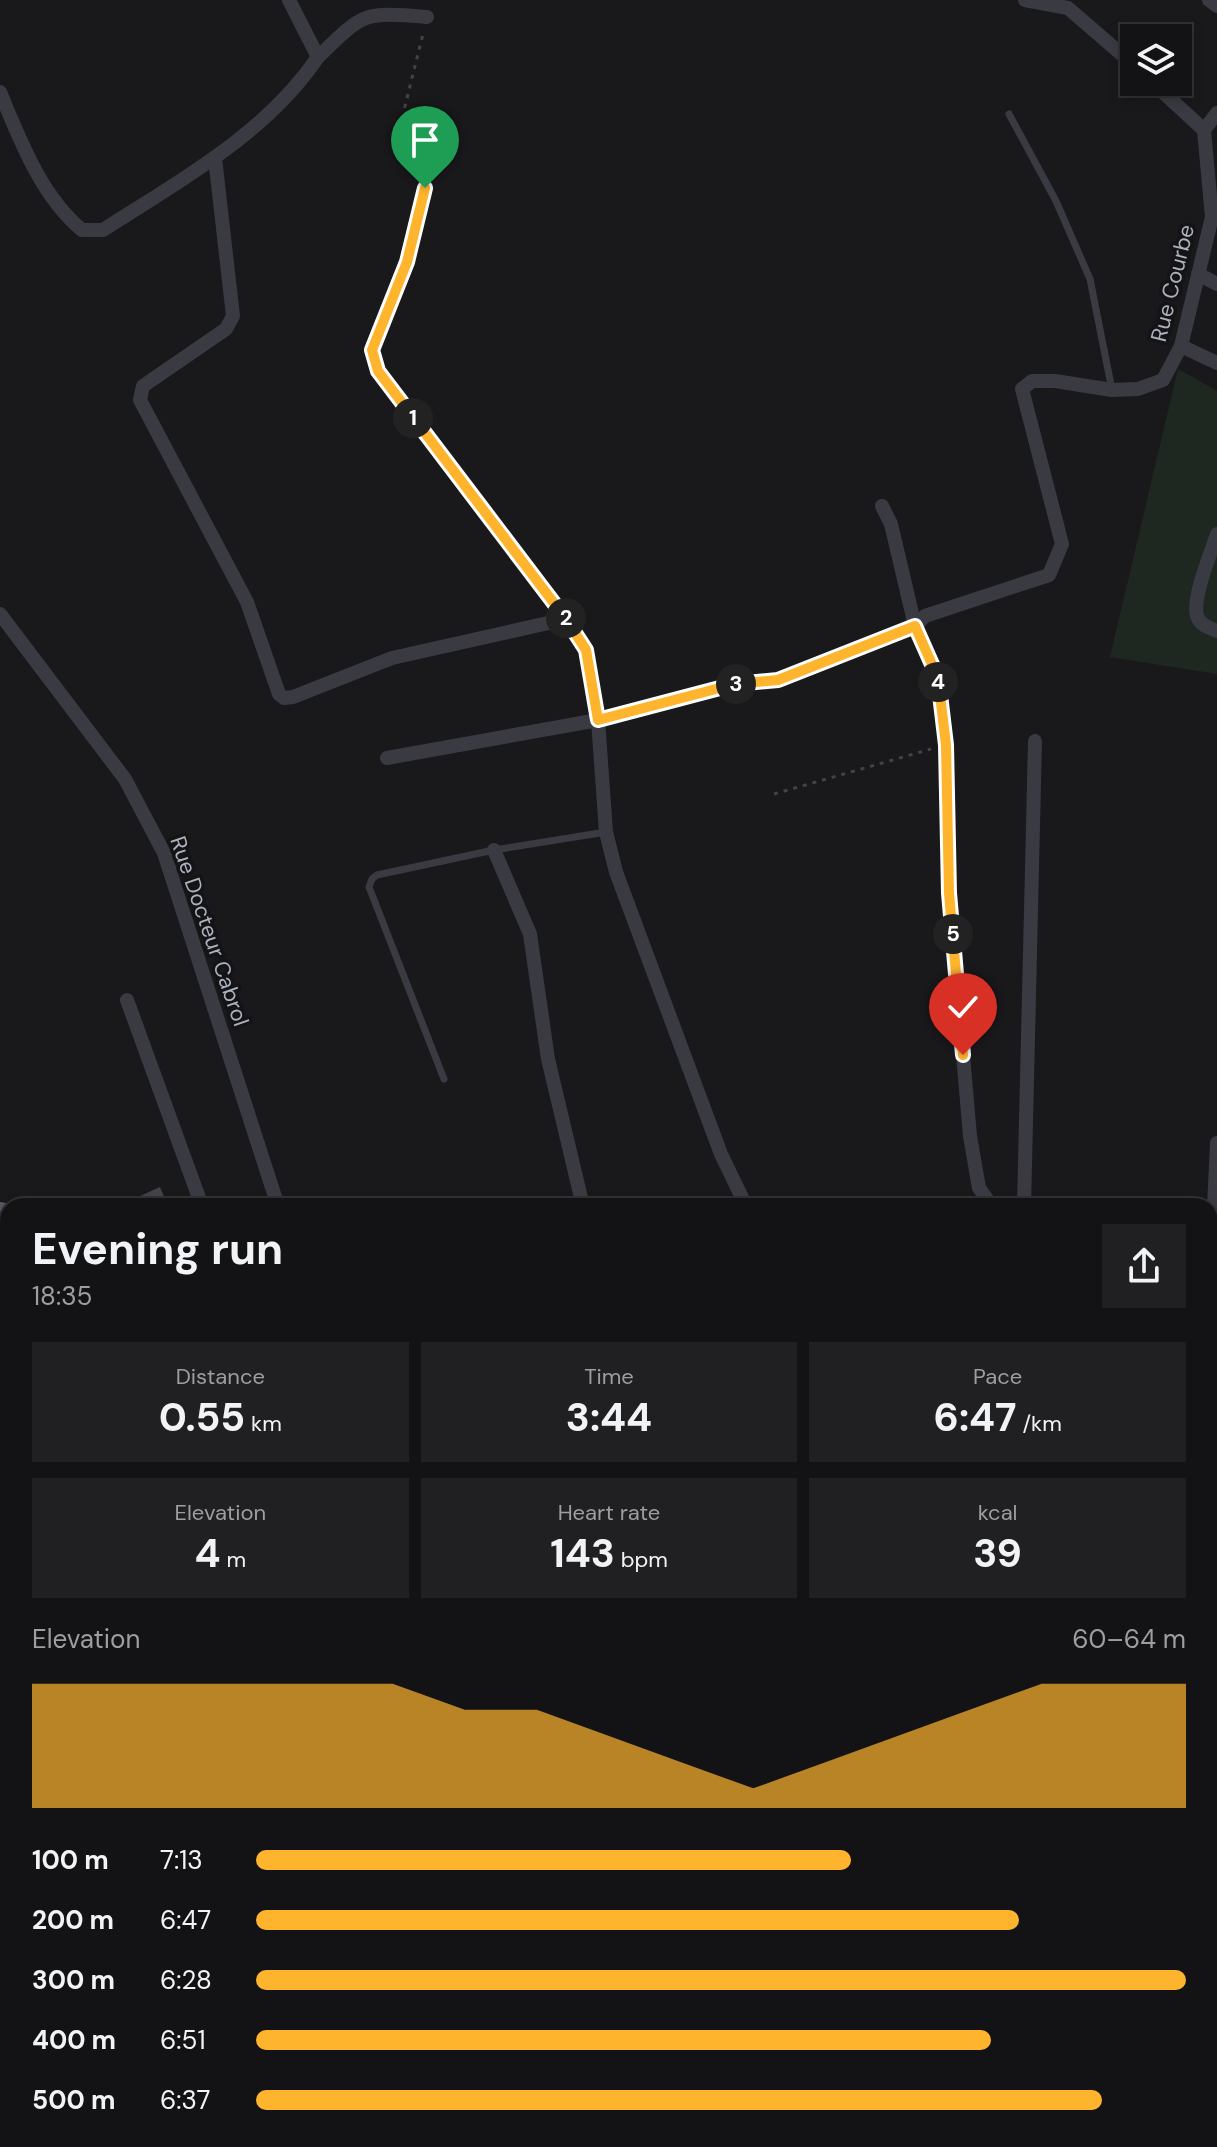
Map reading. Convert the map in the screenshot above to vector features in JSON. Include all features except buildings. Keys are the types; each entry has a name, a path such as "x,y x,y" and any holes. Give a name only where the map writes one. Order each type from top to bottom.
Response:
{"street":[{"path":"289,0 318,57"},
{"path":"1025,0 1068,8 1120,53"},
{"path":"1209,0 1217,6"},
{"path":"0,92 37,172 54,199 82,230 103,230 215,158 273,109 318,57 352,24 377,13 427,17"},
{"path":"1167,96 1204,130 1217,113"},
{"name":"Rue Courbe","path":"920,621 1049,575 1062,544 1022,389 1032,381 1055,381 1112,390 1138,389 1163,380 1181,346 1212,217 1204,130"},
{"path":"215,158 233,316 226,329 143,386 140,400 247,602 279,694 284,698 293,697 392,658 566,619"},
{"path":"1198,274 1217,284"},
{"path":"1181,346 1217,363"},
{"path":"372,350 378,371 566,619 586,650 598,720 606,832 616,872 721,1154 742,1198"},
{"path":"882,506 891,524 938,678 946,745 949,893 970,1136 979,1188 986,1198"},
{"path":"1217,534 1198,598 1197,616 1203,625 1217,631"},
{"name":"Rue Docteur Cabrol","path":"0,614 125,779 164,853 275,1198"},
{"path":"387,758 598,720 735,684 778,680 920,621"},
{"path":"1024,1198 1035,741"},
{"path":"494,850 530,934 548,1059 581,1198"},
{"path":"127,1000 199,1198"},
{"path":"1214,1198 1217,1143"}],"lane":[{"path":"1009,114 1056,201 1090,279 1112,390"},
{"path":"444,1079 369,887 372,879 377,875 494,850 606,832"}],"path":[{"path":"372,350 407,262 425,188 404,110 427,17"},
{"path":"774,794 946,745"}],"shaded area":[{"path":"1178,369 1217,391 1217,674 1110,657"}],"route":[{"path":"425,188 407,262 372,350 378,371 566,619 586,650 598,720 735,684 778,680 915,626 938,678 946,745 949,893 963,1055"}]}
